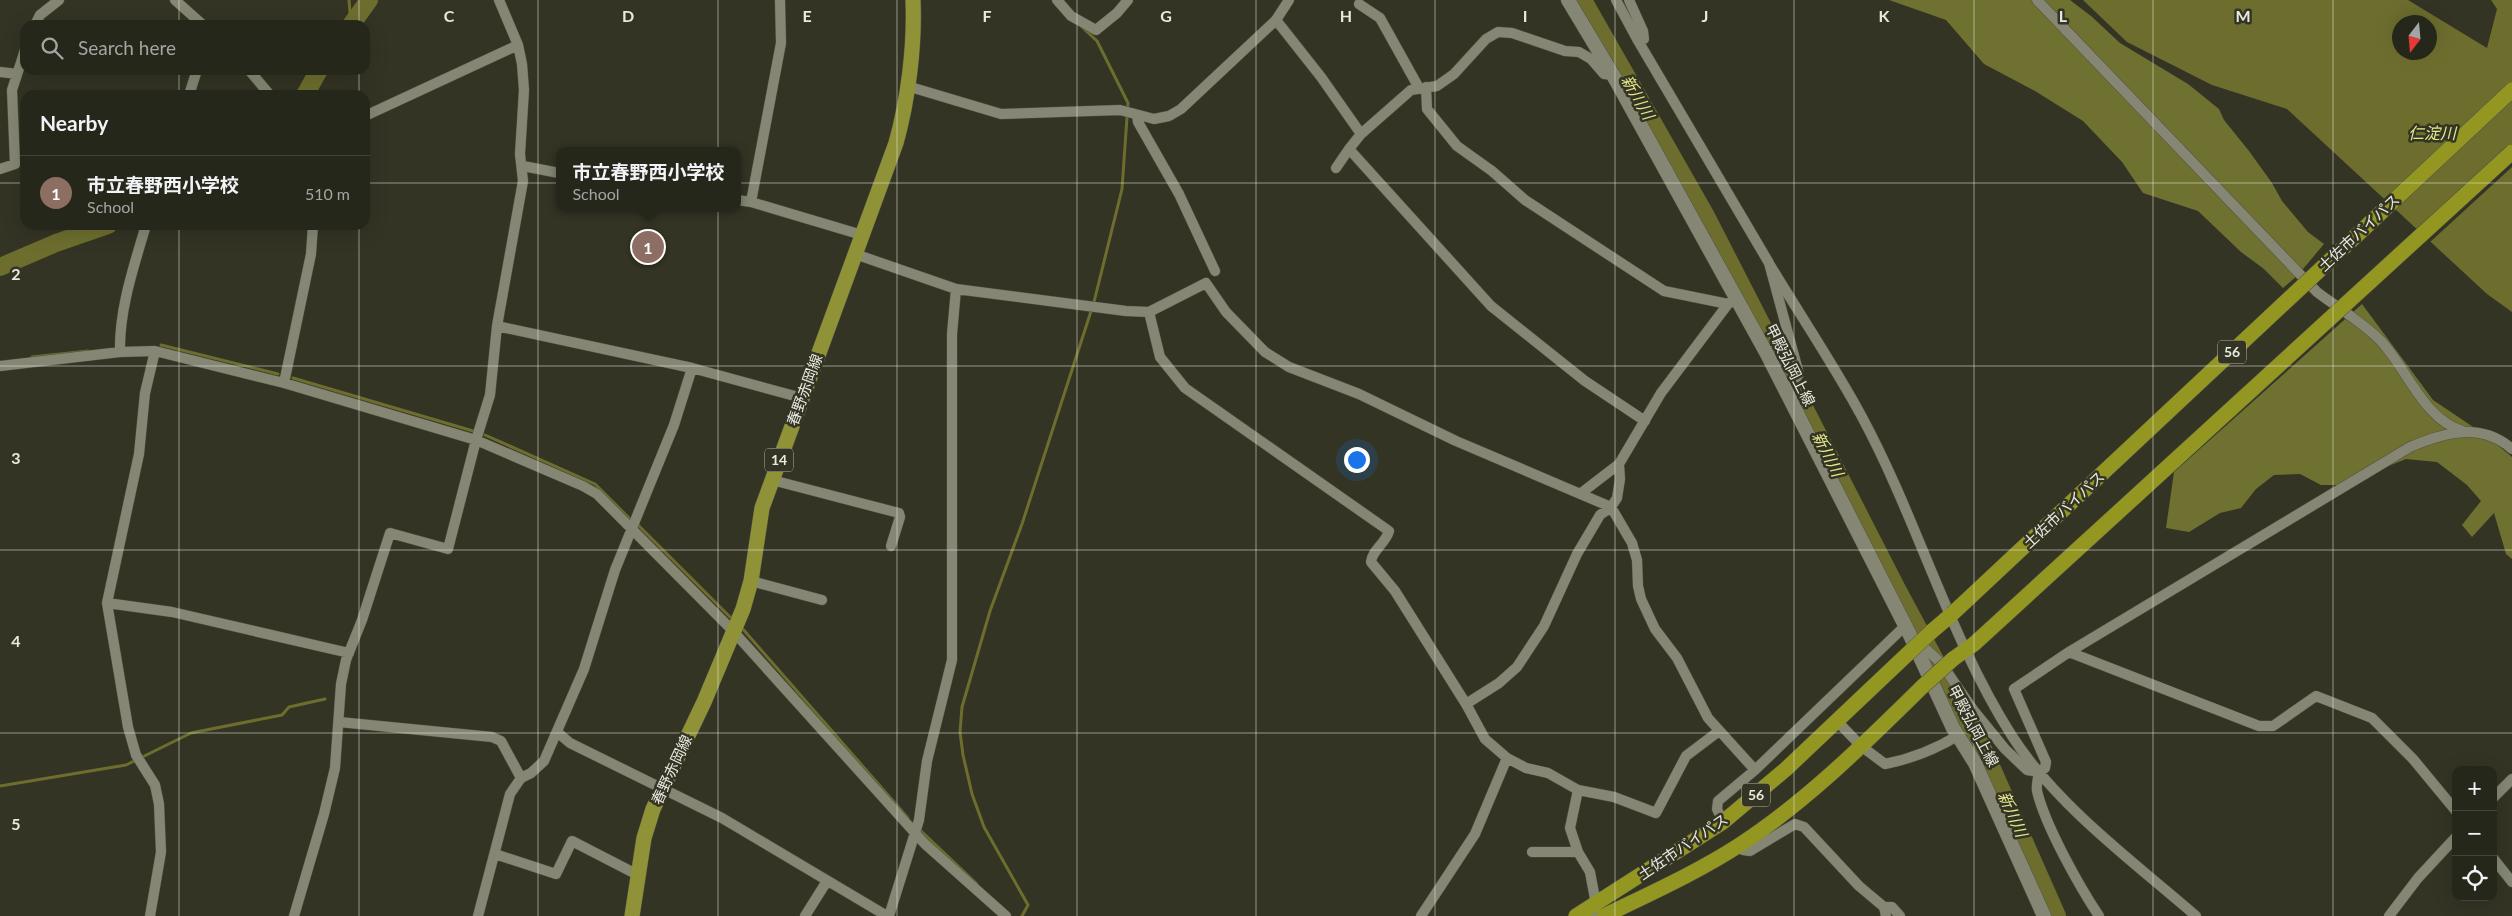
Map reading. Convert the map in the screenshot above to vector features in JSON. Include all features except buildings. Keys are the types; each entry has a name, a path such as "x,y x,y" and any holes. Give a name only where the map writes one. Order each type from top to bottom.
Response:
{"highway":[{"name":"土佐市バイパス","path":"1597,912 1723,822 1786,769 2512,90"},
{"name":"土佐市バイパス","path":"1597,912 1687,875 1738,847 1786,811 1861,746 1922,687 1964,652 2512,152"},
{"name":"56","path":"1576,916 1597,912"}],"main road":[{"name":"春野赤岡線","path":"632,916 644,838 663,789 704,702 743,609 751,581 762,508 896,143 903,117 907,86 913,0"},
{"name":"甲殿弘岡上線","path":"1568,0 1613,75 1733,302 1786,392 1908,630 1958,735 1975,763 2044,916"}],"street":[{"path":"38,20 40,15 59,0"},
{"path":"175,0 197,20"},
{"path":"294,916 324,814 335,768 341,684 349,652 362,620 390,533 448,549 476,440 490,395 497,326 523,181 523,166 520,154 524,90 522,64 518,45 499,0"},
{"path":"751,202 781,43 780,0"},
{"path":"1057,0 1071,16 1096,30 1117,13 1128,0"},
{"path":"907,86 1001,114 1120,110 1154,119 1169,116 1181,109 1276,20 1289,0"},
{"path":"1616,0 1770,265 1862,418 1951,614 1964,652 2013,737 2038,772 2080,814 2196,916"},
{"path":"1629,0 1643,31 1644,40 1637,39"},
{"path":"2037,0 2317,292 2362,324 2381,342 2437,416 2452,428 2464,431"},
{"path":"1358,4 1380,18 1423,88 1428,109 1457,146 1525,200 1664,292 1733,302"},
{"path":"1276,20 1321,77 1360,134"},
{"path":"1336,168 1360,134 1410,90 1437,86 1454,74 1486,39 1498,32 1512,33 1565,51 1579,52 1591,58 1604,74 1613,75"},
{"path":"370,114 518,45"},
{"path":"0,169 15,164 12,90 20,65"},
{"path":"0,72 17,74"},
{"path":"191,90 195,75"},
{"path":"253,75 266,90"},
{"path":"1135,114 1179,194 1215,271"},
{"path":"1349,149 1490,306 1585,381 1644,421"},
{"path":"523,166 556,173"},
{"path":"741,201 862,234"},
{"path":"120,352 120,334 128,287 145,230"},
{"path":"284,383 311,254 313,230"},
{"path":"855,254 956,288 1099,308 1149,312 1206,283 1226,312 1264,352 1289,367 1360,394 1456,441 1611,507 1632,543 1637,560 1638,586 1641,599 1656,629 1676,658 1708,718 1755,770"},
{"path":"1770,265 1799,374 1786,392"},
{"path":"557,732 570,743 722,818 888,916 919,820 927,760 952,660 952,334 956,288"},
{"path":"1580,494 1619,464 1661,393 1733,302"},
{"path":"1149,312 1160,357 1186,388 1389,531 1387,538 1372,556 1372,562 1395,592 1466,704 1485,739 1507,758 1526,768 1548,773 1578,790 1614,797 1656,813 1686,756 1719,732"},
{"path":"497,326 692,368 802,398"},
{"path":"150,916 161,852 162,832 159,804 154,785 137,759 127,717 107,603 139,454 145,393 155,351"},
{"path":"0,366 120,352 155,351 284,383 476,440 583,486 596,494 632,528 734,631 925,844 1006,916"},
{"path":"478,916 510,794 521,778 531,773 544,761 557,732 584,668 615,570 674,425 692,368"},
{"path":"1723,822 1716,809 1718,801 1755,770 1908,630 1942,663 1974,711 2004,749 2027,770 2038,772 2045,768 2046,762 2014,689 2070,652 2410,446 2436,436 2473,431 2502,441 2512,449"},
{"path":"1466,704 1499,683 1517,666 1544,626 1577,554 1600,515 1611,507 1617,498 1620,479 1619,464"},
{"path":"772,480 899,513 900,517 891,546"},
{"path":"751,581 822,600"},
{"path":"107,603 172,612 349,652"},
{"path":"2070,652 2259,726 2273,726 2316,696 2372,718 2413,759 2452,806"},
{"path":"1837,721 1861,746 1885,764 1903,760 1944,744 1958,735"},
{"path":"339,722 492,737 501,741 521,778"},
{"path":"1421,916 1475,834 1507,758"},
{"path":"2038,772 2036,790 2050,826 2086,897 2099,916"},
{"path":"2497,794 2512,779"},
{"path":"1578,790 1570,828 1578,852 1590,872 1597,912"},
{"path":"1738,847 1750,851 1795,824 1804,826 1885,912 1892,907 1900,916"},
{"path":"495,854 556,874 572,841 638,875"},
{"path":"2389,916 2418,878 2452,841"},
{"path":"1532,852 1578,852"},
{"path":"2497,863 2512,882"},
{"path":"805,916 827,881"}],"shaded area":[{"path":"1889,0 2070,0 2091,16 2120,43 2188,84 2219,109 2224,120 2272,183 2282,201 2308,232 2324,244 2298,275 2283,288 2264,269 2241,252 2198,211 2143,193 2122,162 2083,121 2035,91 1984,64 1946,20"},
{"path":"2362,304 2433,400 2488,437 2512,457 2512,559 2506,554 2494,513 2472,537 2462,525 2481,501 2467,485 2437,462 2406,459 2341,485 2321,485 2300,474 2274,475 2256,489 2241,508 2220,513 2189,532 2166,528 2174,472"}],"water":[{"name":"仁淀川","path":"2083,0 2408,0 2433,15 2392,15 2392,60 2437,60 2437,18 2487,48 2497,9 2491,0 2512,0 2512,312 2487,294 2287,109 2212,85 2127,42"}],"pier":[{"path":"2512,144 2512,167 2429,243 2416,231"}],"waterway":[{"path":"349,0 351,20"},
{"name":"新川川","path":"355,20 369,0"},
{"name":"新川川","path":"1583,0 1706,216 1896,587 1986,755 2057,916"},
{"path":"1022,916 1028,905 984,827 972,794 960,732 962,707 990,611 1022,524 1094,302 1122,189 1128,103 1097,41 1082,27"},
{"name":"新川川","path":"308,90 316,75"},
{"name":"新川川","path":"0,267 56,243 94,230"},
{"path":"161,345 278,374"},
{"path":"32,357 88,351"},
{"path":"293,378 473,431"},
{"path":"485,435 595,484 629,518"},
{"path":"637,524 730,617"},
{"path":"741,627 908,818"},
{"path":"0,786 126,765 191,733 282,715 289,707 325,699"},
{"path":"921,831 977,884"}],"place":[{"name":"市立春野西小学校","path":"648,247"}]}
